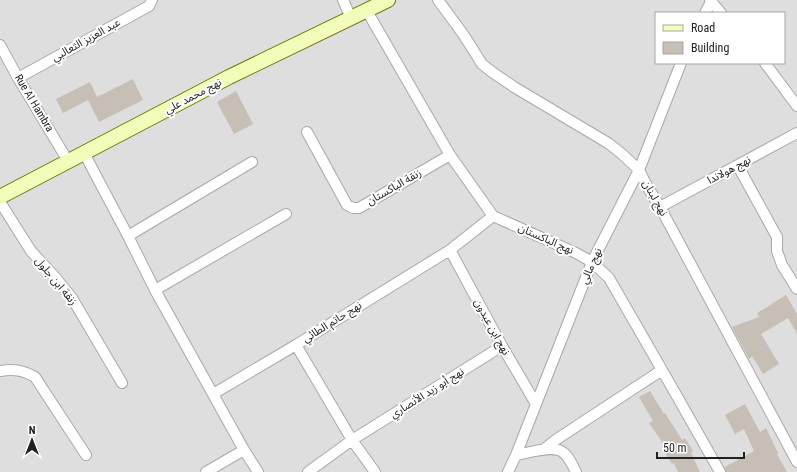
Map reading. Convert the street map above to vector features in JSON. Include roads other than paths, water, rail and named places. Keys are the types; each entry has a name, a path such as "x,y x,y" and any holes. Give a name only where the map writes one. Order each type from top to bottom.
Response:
{"street":[{"name":"عبد العزيز الثعالبي","path":"18,78 149,6 152,0"},
{"path":"343,0 351,18"},
{"name":"نهج محمد علي","path":"0,196 230,77 388,0"},
{"name":"نهج لبنان","path":"438,0 463,34 482,64 514,87 608,143 639,170 797,462"},
{"path":"705,12 710,0 720,12"},
{"path":"367,11 450,155 493,216"},
{"name":"Rue Al Hambra","path":"0,45 68,161"},
{"name":"نهج مالي","path":"508,472 592,262 639,170 681,64"},
{"path":"766,64 797,106"},
{"name":"زنقة الباكستان","path":"307,132 347,205 353,208 359,208 450,155"},
{"name":"نهج هولاندا","path":"660,207 797,133"},
{"path":"84,153 155,290 244,450 258,472"},
{"path":"128,236 252,162"},
{"path":"738,166 777,237 778,251 782,265 797,289"},
{"name":"زنقة ابن جلول","path":"0,202 31,251 72,298 122,383"},
{"path":"155,290 286,214"},
{"name":"نهج حاتم الطائي","path":"375,472 352,440 296,345 450,250 493,216"},
{"name":"نهج الباكستان","path":"493,216 576,253 592,262 608,278 720,472"},
{"name":"نهج ابن عبدون","path":"450,250 502,346 536,404"},
{"path":"213,394 296,345"},
{"name":"نهج أبو زيد الأنصاري","path":"308,472 352,440 502,346"},
{"path":"0,371 20,370 35,377 86,455"},
{"path":"543,450 557,439 662,370"},
{"path":"516,455 555,449 565,454 576,472"},
{"path":"206,472 244,450"}]}
